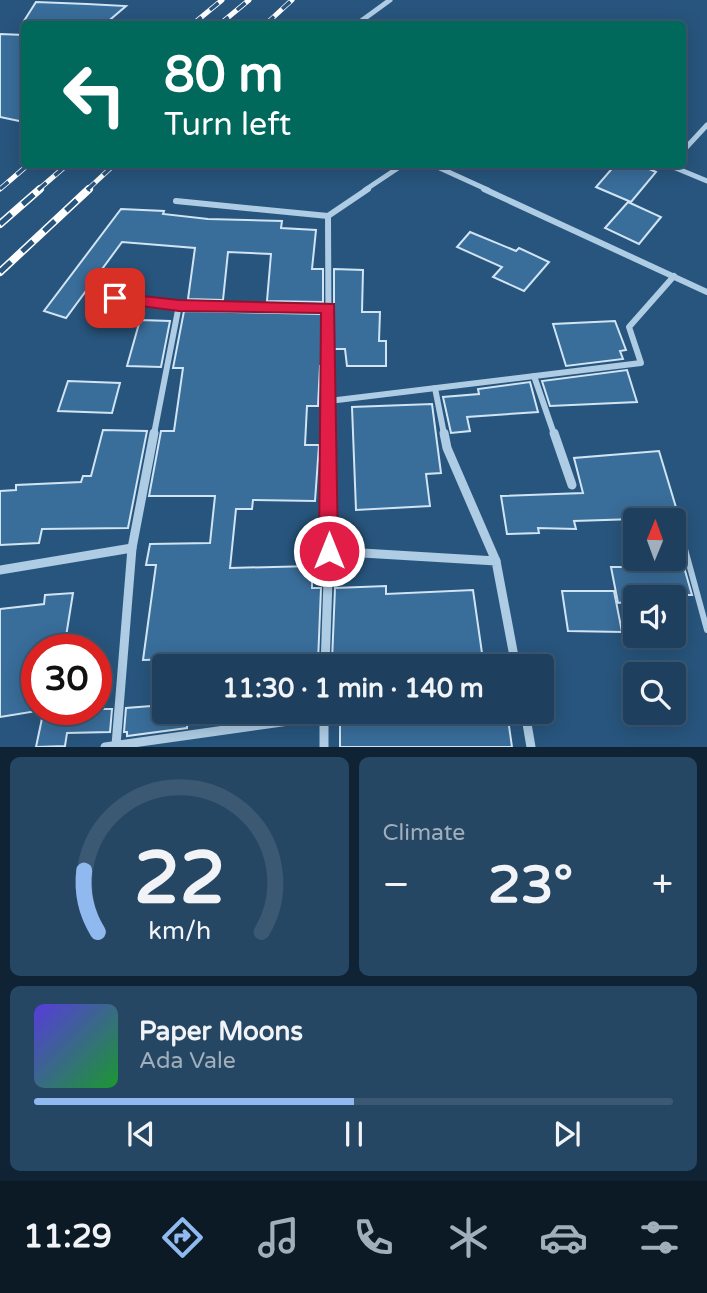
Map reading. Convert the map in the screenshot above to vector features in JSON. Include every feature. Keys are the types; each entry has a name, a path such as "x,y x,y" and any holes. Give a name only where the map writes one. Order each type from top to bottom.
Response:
{"street":[{"path":"361,21 390,0"},
{"path":"686,148 707,125"},
{"path":"176,201 328,216 398,168"},
{"path":"440,168 707,292"},
{"path":"676,168 707,181"},
{"path":"326,654 329,551 328,216"},
{"path":"329,401 641,363 629,327 674,276"},
{"path":"115,298 179,305 328,308"},
{"path":"116,746 132,548 179,305"},
{"path":"534,376 572,485"},
{"path":"435,388 447,448 496,561 514,654"},
{"path":"0,570 132,548"},
{"path":"329,551 496,561"},
{"path":"104,747 259,724"},
{"path":"324,724 324,747"},
{"path":"527,724 531,747"}],"lane":[{"path":"686,553 707,630"}],"building":[{"path":"36,2 126,6 108,21 24,21"},
{"path":"0,34 21,35 21,121 0,117"},
{"path":"613,168 647,168 656,172 631,202 596,187"},
{"path":"628,202 661,217 639,244 605,228"},
{"path":"121,209 164,211 163,214 208,219 282,221 281,228 316,230 312,269 323,269 323,302 267,301 271,254 228,252 223,300 188,299 195,248 122,242 66,318 44,311"},
{"path":"470,232 516,251 519,248 549,262 524,291 493,277 502,267 457,247"},
{"path":"334,269 363,270 362,312 380,312 379,341 386,341 386,366 347,366 345,349 334,349"},
{"path":"184,311 323,314 323,366 320,366 318,406 307,406 305,445 319,445 315,501 253,500 252,509 236,509 230,568 312,566 312,588 321,588 318,654 152,654 152,660 143,660 156,565 146,565 150,544 210,543 215,496 149,496 161,431 174,431 183,368 173,368"},
{"path":"140,320 170,321 161,367 127,366"},
{"path":"615,321 626,350 620,351 623,359 566,366 553,324"},
{"path":"627,370 637,402 550,406 542,381"},
{"path":"68,381 120,383 112,413 58,411"},
{"path":"530,382 538,412 467,417 470,431 451,433 443,397 479,394 478,389"},
{"path":"432,404 441,473 426,474 430,506 356,510 352,407"},
{"path":"103,430 147,431 128,528 42,529 39,543 0,545 0,491 16,490 16,485 81,482 83,476 91,476"},
{"path":"659,451 676,508 623,508 623,519 574,521 576,529 538,528 539,533 507,534 501,496 583,493 574,458"},
{"path":"611,567 623,567 623,571 685,571 692,595 686,595 686,585 623,585 623,602 618,603"},
{"path":"386,586 386,594 473,590 482,654 332,654 335,588"},
{"path":"562,591 614,591 622,632 568,631"},
{"path":"73,593 66,634 21,634 21,714 0,717 0,609 44,604 45,595"},
{"path":"152,706 152,724 187,724 187,728 127,736 127,732 124,732 126,708"},
{"path":"340,724 509,724 512,747 340,747"},
{"path":"41,725 111,725 110,732 67,733 65,746 36,747"}],"railway":[{"path":"197,21 222,0"},
{"path":"224,21 249,0"},
{"path":"269,21 292,0"},
{"path":"0,189 24,168"},
{"path":"38,190 63,168"},
{"path":"87,190 111,168"},
{"path":"0,224 40,189"},
{"path":"0,272 89,189"}],"route":[{"path":"115,298 179,305 328,308 329,551"}]}
